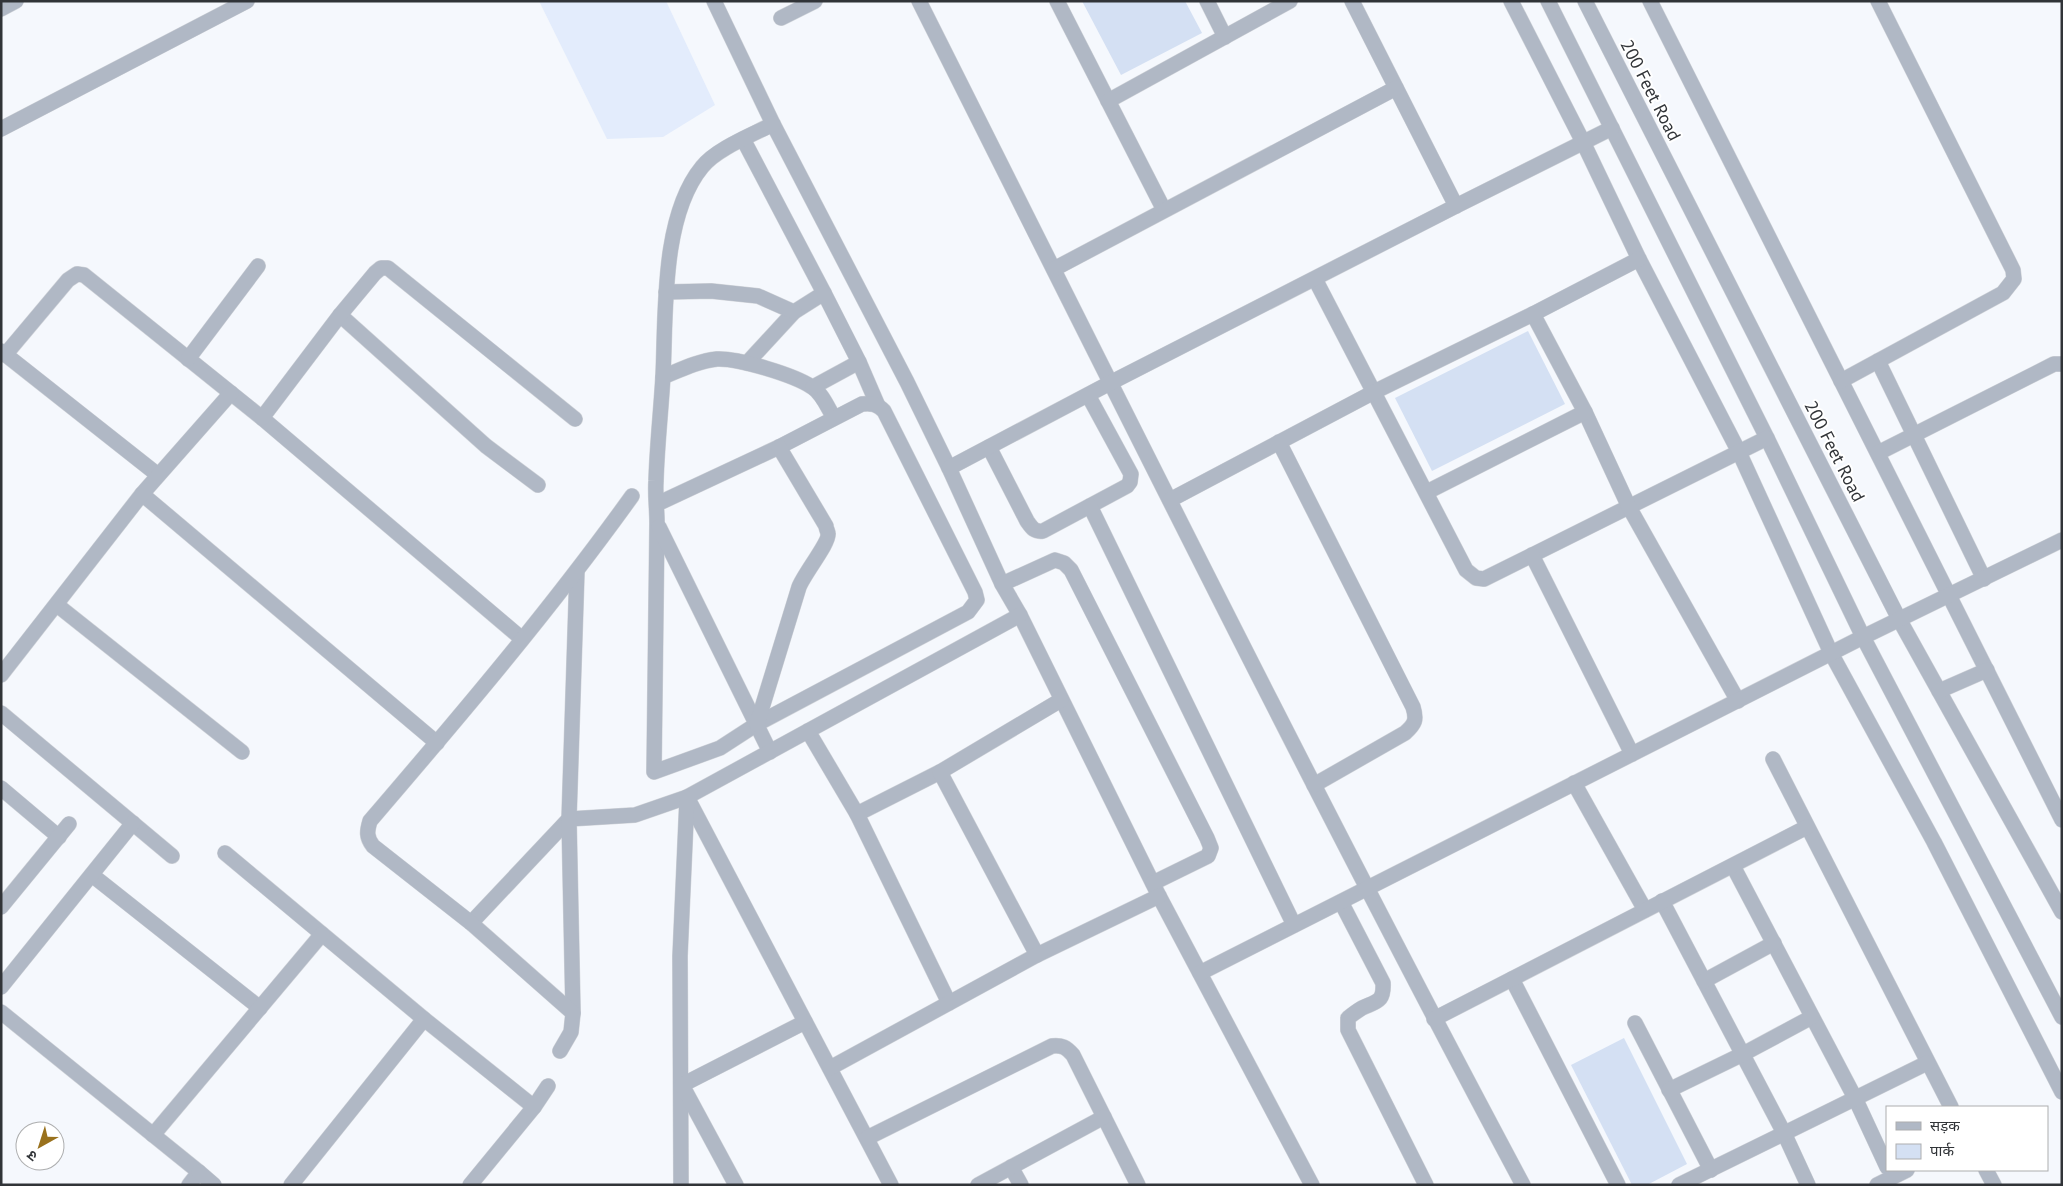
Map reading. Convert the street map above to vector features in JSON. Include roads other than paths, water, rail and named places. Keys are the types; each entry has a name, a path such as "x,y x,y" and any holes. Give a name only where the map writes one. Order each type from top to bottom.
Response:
{"street":[{"path":"1,9 16,1"},
{"path":"1,129 247,1"},
{"path":"714,1 773,124 950,468 1002,584 1020,615 1156,889 1312,1185"},
{"path":"781,18 815,1"},
{"path":"919,1 1110,384 1366,888 1523,1185"},
{"path":"1057,1 1164,210"},
{"path":"1207,1 1225,37"},
{"path":"1108,101 1290,1"},
{"path":"1352,1 1456,206"},
{"path":"1511,1 1583,142 1639,259 1739,452 1831,653 1934,842 2062,1092"},
{"path":"1548,1 1767,438 1863,637 2062,1017"},
{"name":"200 Feet Road","path":"1585,1 1899,619 2062,912"},
{"path":"1650,1 2062,820"},
{"path":"1841,380 2003,293 2014,279 2013,270 1878,1"},
{"path":"1054,269 1396,88"},
{"path":"657,504 779,447 862,404 871,403 884,411 889,420 975,592 977,600 968,612 757,724 720,748 654,772 656,484 666,292 672,242 679,212 690,186 702,166 720,152 773,124"},
{"path":"950,468 1088,395 1612,128"},
{"path":"743,139 859,362 878,406"},
{"path":"1170,500 1374,392 1533,314 1639,259"},
{"path":"188,359 258,266"},
{"path":"262,418 375,272 381,268 388,268 575,419"},
{"path":"158,475 3,353 68,280 77,274 84,275 93,280 262,418 522,638"},
{"path":"1314,279 1427,492 1466,570 1476,578 1484,579 1767,438"},
{"path":"666,292 711,291 758,296 794,312"},
{"path":"747,363 794,312 824,293"},
{"path":"1533,314 1585,412 1629,507 1738,701"},
{"path":"340,315 486,446 538,485"},
{"path":"663,377 691,365 718,359 747,363 813,387 825,401 834,418"},
{"path":"1878,360 1984,578"},
{"path":"813,387 859,362"},
{"path":"1878,453 2054,364 2062,364"},
{"path":"1,675 58,605 142,494 231,393"},
{"path":"989,447 1032,528 1038,532 1043,531 1127,486 1130,482 1131,474 1088,395"},
{"path":"1427,492 1585,412"},
{"path":"1279,442 1413,706 1416,716 1415,724 1405,734 1314,785"},
{"path":"757,724 799,587 809,567 827,540 828,534 826,526 779,447"},
{"path":"142,494 437,743"},
{"path":"573,1013 471,923 373,846 368,839 367,830 370,821 437,743 577,571 632,496"},
{"path":"1090,506 1294,925"},
{"path":"657,523 770,752"},
{"path":"1200,973 1831,653 2062,540"},
{"path":"1532,555 1632,754"},
{"path":"830,1068 1156,889 1208,856 1211,848 1071,570 1064,563 1055,560 1002,584"},
{"path":"560,1051 571,1032 573,1013 568,820 577,571"},
{"path":"58,605 242,752"},
{"path":"471,923 568,820 635,816 687,797 1020,615"},
{"path":"1939,691 1987,670"},
{"path":"858,814 940,772 1061,700"},
{"path":"1,713 172,856"},
{"path":"808,731 858,814 949,1003"},
{"path":"1773,760 1950,1106"},
{"path":"940,772 1036,955"},
{"path":"1574,783 1645,910"},
{"path":"1,788 59,837"},
{"path":"687,797 891,1185"},
{"path":"681,1185 680,956 687,797"},
{"path":"1,987 133,823"},
{"path":"1,908 69,824"},
{"path":"1434,1019 1807,827"},
{"path":"225,853 424,1019 534,1107"},
{"path":"1733,866 1855,1098 1886,1165"},
{"path":"92,875 260,1008"},
{"path":"1662,901 1784,1133 1808,1185"},
{"path":"1341,902 1382,982 1383,991 1381,998 1376,1003 1361,1008 1348,1018 1348,1030 1426,1185"},
{"path":"153,1135 322,934"},
{"path":"1704,981 1774,943"},
{"path":"1512,979 1618,1185"},
{"path":"1,1012 214,1185"},
{"path":"1670,1090 1812,1017"},
{"path":"291,1185 424,1019"},
{"path":"682,1085 805,1022"},
{"path":"1635,1023 1711,1170"},
{"path":"867,1138 1052,1046 1060,1045 1067,1048 1073,1055 1138,1185"},
{"path":"1679,1185 1927,1063"},
{"path":"682,1085 736,1185"},
{"path":"470,1185 534,1107 548,1086"},
{"path":"978,1185 1104,1117"},
{"path":"1011,1167 1021,1185"},
{"path":"1987,1171 1994,1185"},
{"path":"189,1185 199,1172"},
{"path":"1877,1185 1889,1172"}]}
